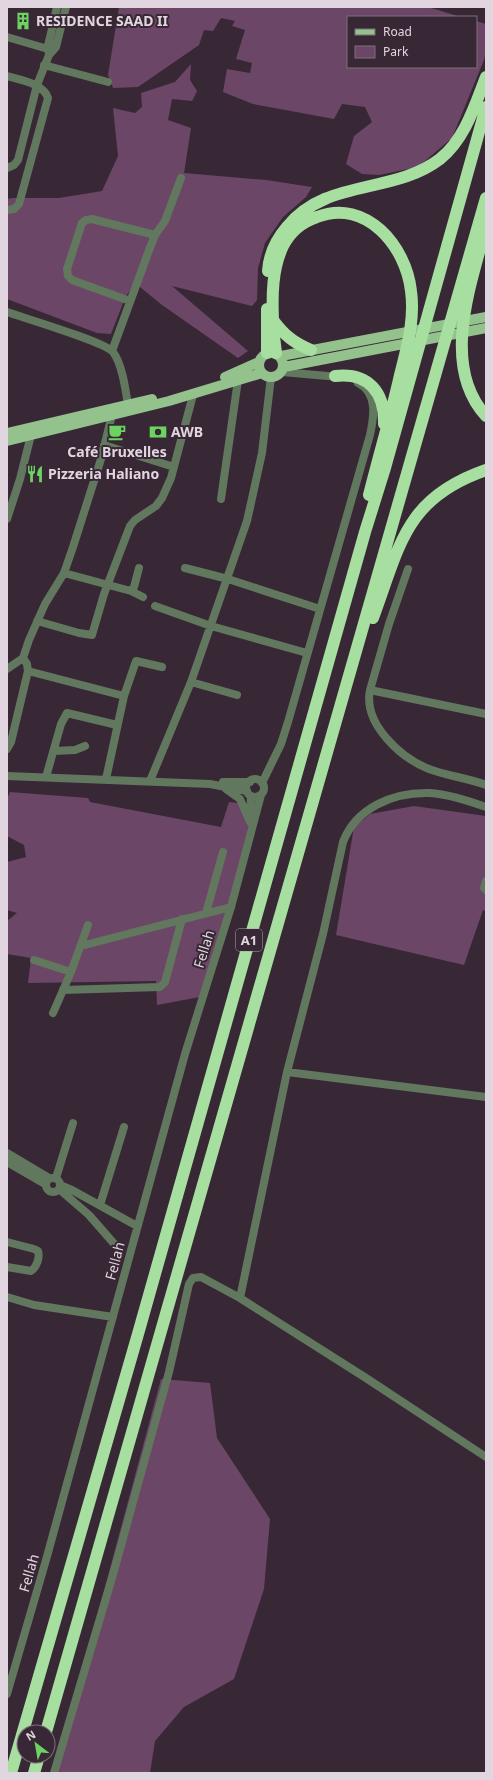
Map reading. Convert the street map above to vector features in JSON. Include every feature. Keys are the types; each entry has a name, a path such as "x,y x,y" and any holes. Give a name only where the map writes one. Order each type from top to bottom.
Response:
{"highway":[{"path":"271,356 268,266 272,251 281,233 294,218 306,208 323,199 406,177 442,158 454,145 464,128 486,77"},
{"name":"A1","path":"10,1773 138,1334 166,1230 366,532 388,461 486,107"},
{"name":"A1","path":"48,1724 486,198"},
{"path":"271,356 274,278 283,246 295,229 309,220 320,216 341,212 352,214 367,220 380,230 392,244 406,269 412,302 412,324 367,503 366,532"},
{"path":"486,227 466,310 462,352 465,375 470,392 486,416"},
{"path":"273,320 286,336 299,345 311,350"},
{"path":"335,376 346,375 357,377 368,382 377,392 382,402 384,412 383,443"},
{"path":"338,715 408,527 421,510 436,495 459,481 486,470"}],"main road":[{"path":"128,408 209,383 239,372 271,356 311,350 483,317"},
{"path":"283,369 392,345 486,328"},
{"path":"7,441 112,412 192,394 238,380 266,375 279,375 283,369 284,361 271,356"},
{"path":"266,375 260,370 271,356"},
{"path":"7,433 112,412"}],"street":[{"path":"7,168 14,165 18,160 37,85 48,52 57,7"},
{"path":"48,52 56,47 66,7"},
{"path":"7,37 48,52"},
{"path":"44,65 108,82"},
{"path":"7,76 37,85 45,91 48,98 19,204 14,209 7,210"},
{"path":"112,351 155,235 165,221 181,178"},
{"path":"130,301 72,280 68,276 67,269 82,223 86,220 92,219 155,235"},
{"path":"7,312 77,336 112,351 120,366 128,408"},
{"path":"7,776 214,784 250,782 256,780 262,783 281,744 374,417 373,404 370,395 363,385 335,376 283,369"},
{"path":"150,781 191,682 247,521 262,453 266,375"},
{"path":"221,500 238,380"},
{"path":"37,621 79,633 92,635 104,594 132,522 152,509 162,498 174,467 192,394"},
{"path":"8,668 23,658 45,604 64,572 104,446 112,412"},
{"path":"7,519 20,479 31,435"},
{"path":"104,446 174,467"},
{"path":"131,591 134,587 139,568"},
{"path":"185,568 228,579 320,609"},
{"path":"408,569 389,624 370,690 369,703 375,720 384,737 414,762 429,769 486,784"},
{"path":"64,572 131,591 143,597"},
{"path":"155,606 211,626 307,653"},
{"path":"7,748 11,742 28,671 27,664 23,658"},
{"path":"106,779 124,696 136,661 162,667"},
{"path":"28,671 124,696"},
{"path":"191,682 237,695"},
{"path":"370,690 486,714"},
{"path":"46,777 61,724 67,713 117,725"},
{"path":"54,751 71,751 85,746"},
{"name":"Fellah","path":"250,782 248,784 250,835"},
{"name":"Fellah","path":"7,1694 46,1560 185,1054 231,907 261,795 264,789 262,783"},
{"path":"214,784 249,793 258,797 261,795"},
{"path":"214,784 232,792 240,798 250,822"},
{"path":"240,1298 287,1072 323,934 343,842 351,826 371,807 393,798 410,794 429,793 486,807"},
{"path":"206,913 223,852"},
{"path":"486,881 484,888 486,890"},
{"path":"81,946 231,907"},
{"path":"63,990 160,987 165,982 182,919"},
{"path":"53,1013 71,972 88,925"},
{"path":"34,960 71,972"},
{"path":"287,1072 486,1097"},
{"path":"54,1183 73,1123"},
{"path":"100,1205 124,1126"},
{"path":"7,1153 54,1183 89,1215 117,1247"},
{"path":"7,1162 72,1190 137,1226"},
{"path":"7,1242 34,1249 38,1251 39,1255 32,1272 7,1267"},
{"path":"54,1773 112,1578 164,1387 188,1284 193,1278 198,1276 240,1298 366,1378 486,1457"},
{"path":"7,1297 34,1305 113,1317"}],"green space":[{"path":"119,7 428,7 458,16 347,16 347,68 477,68 477,21 486,24 486,50 484,60 452,138 418,167 379,175 362,174 346,164 354,136 372,122 365,107 342,104 334,119 253,104 223,92 227,69 250,73 252,63 236,59 245,30 232,26 235,21 221,18 213,31 204,30 199,45 138,87 113,88 108,75"},
{"path":"191,64 190,80 197,91 192,101 172,99 168,120 191,128 184,173 266,180 312,187 306,197 283,217 265,243 258,268 257,300 252,306 172,286 248,351 238,358 162,305 135,283 125,298 111,334 97,333 7,299 7,199 59,198 102,191 118,156 113,108 135,113 142,107 141,93 175,82"},
{"path":"10,792 88,798 90,802 221,827 229,802 258,805 200,997 157,1005 156,981 28,983 31,958 7,954 7,921 17,913 7,910 7,862 26,857 24,845 7,836 7,799"},
{"path":"414,806 486,816 486,911 483,910 464,965 336,935 354,827 370,814"},
{"path":"161,1379 210,1383 217,1438 270,1519 264,1589 234,1679 184,1707 155,1741 150,1773 55,1773"}],"place":[{"name":"RESIDENCE SAAD II","path":"23,21"},
{"name":"Café Bruxelles","path":"117,432"},
{"name":"AWB","path":"158,432"},
{"name":"Pizzeria Haliano","path":"35,474"}]}
